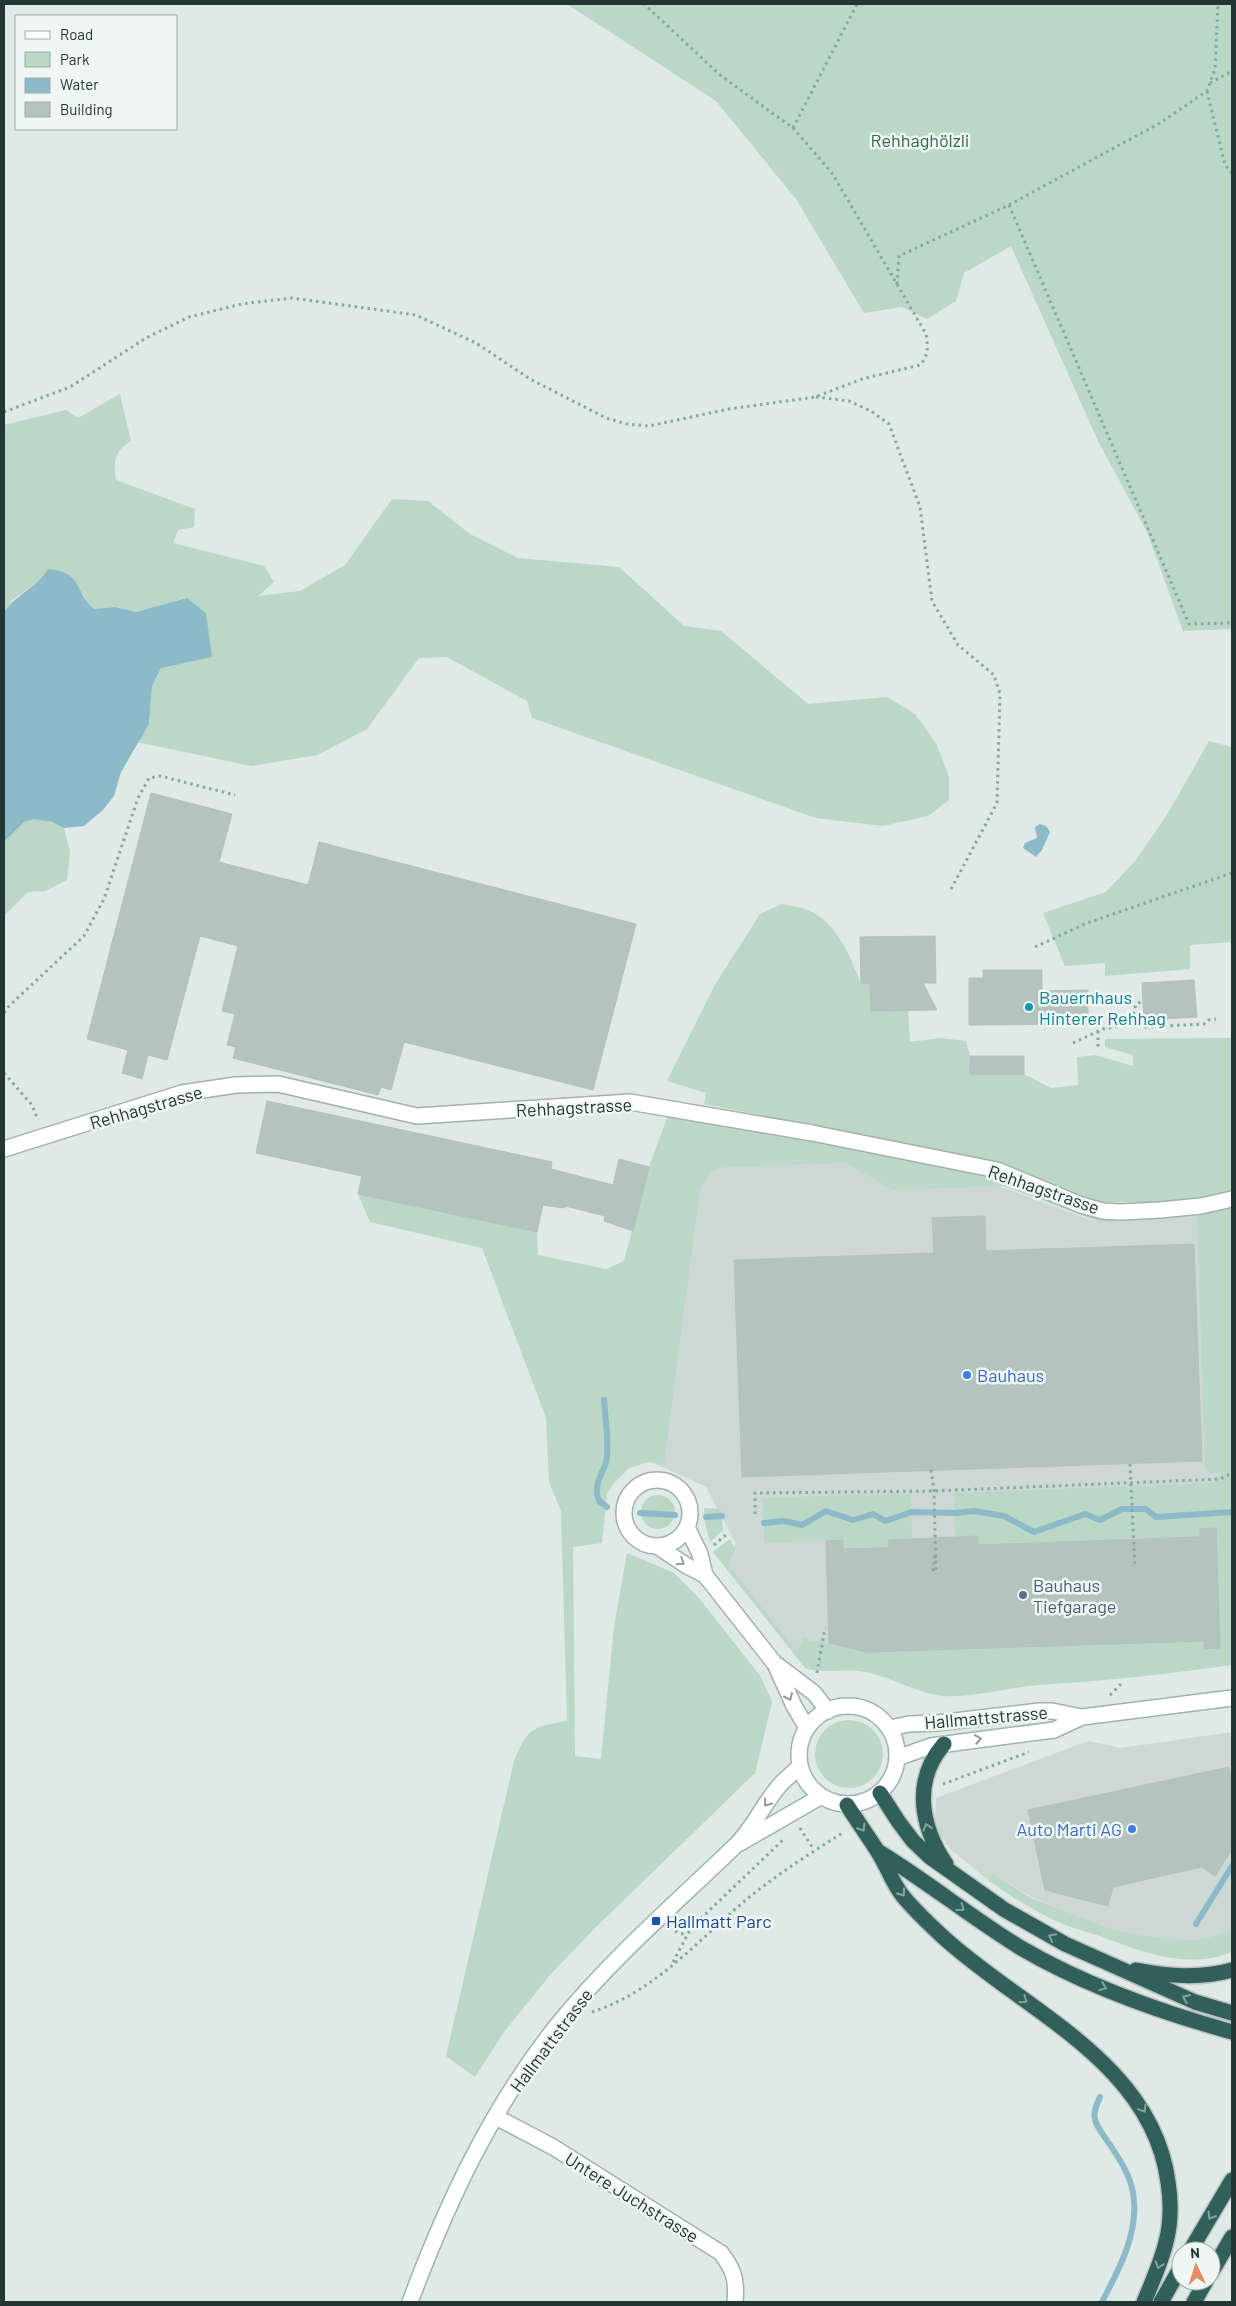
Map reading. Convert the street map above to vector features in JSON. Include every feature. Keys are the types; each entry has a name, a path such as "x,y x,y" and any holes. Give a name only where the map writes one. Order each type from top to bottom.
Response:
{"highway":[{"path":"944,1744 929,1768 925,1789 924,1817 936,1850 950,1870"},
{"path":"880,1793 914,1842 930,1857 977,1891 1028,1924 1096,1958 1195,2002 1232,2014"},
{"path":"847,1805 878,1851 901,1893 941,1935 997,1982 1087,2048 1126,2086 1143,2109 1160,2146 1166,2167 1171,2200 1166,2240 1144,2302"},
{"path":"878,1851 916,1874 990,1928 1055,1966 1138,2002 1232,2032"},
{"path":"1096,1958 1133,1970 1178,1976 1206,1975 1232,1970"},
{"path":"1196,2241 1232,2180"},
{"path":"1221,2256 1232,2237"},
{"path":"1161,2302 1171,2284"},
{"path":"1194,2302 1200,2291"}],"street":[{"name":"Rehhagstrasse","path":"4,1149 182,1093 236,1084 278,1084 418,1116 630,1102 812,1133 997,1170 1081,1205 1102,1211 1121,1212 1185,1208 1232,1199"},
{"path":"657,1546 672,1543 678,1539 687,1527 689,1520 687,1498 676,1486 658,1480 640,1485 627,1499 624,1517 626,1526 643,1543 657,1546 687,1566 706,1575"},
{"path":"687,1527 700,1554 706,1575 775,1664 794,1706 807,1728"},
{"path":"775,1664 814,1693 828,1710"},
{"name":"Hallmattstrasse","path":"897,1758 917,1749 944,1744 1054,1730 1082,1717 1232,1698"},
{"path":"847,1706 860,1708 883,1720 890,1728 895,1739 897,1758 889,1784 880,1793 864,1802 847,1805 820,1797 806,1781 799,1768 801,1738 816,1718 828,1710 847,1706"},
{"name":"Hallmattstrasse","path":"890,1728 909,1724 937,1723 1039,1711 1052,1711 1082,1717"},
{"name":"Hallmattstrasse","path":"410,2302 459,2185 515,2084 560,2022 609,1966 737,1844 780,1785 799,1768"},
{"name":"Hallmattstrasse","path":"737,1844 820,1797"},
{"name":"Untere Juchstrasse","path":"496,2117 553,2146 720,2253 732,2267 736,2287 735,2302"}],"path":[{"path":"4,412 70,386 146,338 189,317 242,304 292,298 416,315 476,344 530,379 606,418 627,424 649,426 729,409 816,397 862,379 920,365 926,358 928,346 926,334 832,173 793,128 720,75 644,4"},
{"path":"793,128 857,4"},
{"path":"1218,4 1215,69 1207,92 1225,165 1232,173"},
{"path":"1210,83 1232,71"},
{"path":"897,284 899,256 1009,205 1160,123 1207,92"},
{"path":"1009,205 1189,624 1232,624"},
{"path":"816,397 849,401 871,410 889,424 920,506 932,601 958,645 994,675 1000,694 998,803 950,891"},
{"path":"4,1013 8,1006 84,936 104,899 138,798 149,778 160,776 234,795"},
{"path":"1036,947 1087,923 1232,873"},
{"path":"1073,1043 1098,1031 1128,1025 1133,1021 1136,1004 1143,1001"},
{"path":"1133,1021 1145,1027 1204,1024 1208,1020 1216,1019"},
{"path":"1098,1031 1098,1050"},
{"path":"4,1072 32,1105 45,1137"},
{"path":"1130,1464 1135,1568"},
{"path":"931,1470 934,1493 936,1574"},
{"path":"755,1514 755,1493 934,1493 1220,1479 1232,1473"},
{"path":"709,1548 727,1534"},
{"path":"933,1571 936,1550"},
{"path":"816,1681 825,1628"},
{"path":"936,1786 1035,1750"},
{"path":"672,1965 686,1935 799,1826 814,1850"},
{"path":"560,2022 605,2008 644,1988 743,1903 814,1850 848,1829"},
{"path":"675,1931 686,1935"}],"shaded area":[{"path":"687,1147 966,1174 1094,1221 1208,1212 1222,1473 1225,1653 808,1665 724,1565 736,1544 706,1487 637,1455"},
{"path":"1232,1732 1232,1930 1218,1935 1200,1940 1171,1939 1116,1931 1089,1922 1031,1897 992,1873 988,1880 950,1849 935,1827 936,1798 1088,1741 1121,1748"}],"green space":[{"name":"Rehhaghölzli","path":"567,4 1232,4 1232,629 1183,631 1147,532 1098,441 1011,246 964,273 956,301 927,319 902,307 864,313 796,199 716,101"},
{"path":"120,394 131,441 121,449 116,458 116,480 195,509 194,527 178,530 173,543 264,566 274,582 258,596 300,591 345,565 392,499 428,501 470,534 518,558 619,567 684,626 721,631 808,704 887,697 915,714 936,743 949,777 949,800 928,816 883,826 816,818 532,718 527,701 447,657 419,658 367,729 317,755 251,766 137,742 149,724 152,686 161,668 187,598 136,612 115,607 94,609 87,603 83,593 42,579 12,600 4,612 4,425 66,410 78,418"},
{"path":"1209,741 1232,747 1232,942 1190,945 1190,969 1105,976 1105,963 1065,966 1043,913 1106,892 1136,860 1167,815"},
{"path":"34,818 52,822 64,828 70,852 67,880 45,891 28,892 4,916 4,842 24,822"},
{"path":"782,904 808,910 827,923 842,941 861,984 871,985 908,1010 910,1042 940,1038 966,1041 970,1056 970,1074 1024,1074 1051,1088 1078,1085 1077,1057 1095,1055 1133,1066 1133,1055 1105,1047 1105,1039 1232,1038 1232,1191 1210,1196 1162,1202 1101,1202 1072,1193 1003,1163 704,1104 706,1093 667,1081 716,983 760,914"},
{"path":"668,1115 758,1130 998,1178 1089,1214 1232,1205 1232,1665 1136,1677 1028,1686 956,1696 934,1695 865,1672 811,1670 805,1668 713,1552 730,1539 735,1549 728,1564 797,1652 804,1637 811,1641 829,1643 1204,1641 1204,1649 1220,1648 1216,1528 1200,1529 1200,1537 978,1545 978,1536 955,1537 954,1493 1213,1483 1222,1474 1211,1473 1205,1468 1197,1215 1100,1222 1003,1186 893,1190 846,1163 725,1167 712,1171 700,1189 664,1464 648,1462 629,1468 615,1482 607,1494 602,1543 573,1547 575,1756 601,1759 614,1627 627,1553 674,1573 699,1598 761,1677 772,1702 755,1773 594,1929 550,1975 504,2032 475,2077 446,2056 514,1761 523,1741 533,1730 546,1725 567,1721 561,1511 549,1482 546,1418 482,1248 370,1222 358,1194 537,1232 538,1255 606,1269 624,1261 649,1167"},
{"path":"911,1493 912,1539 889,1540 889,1548 843,1549 842,1540 764,1543 763,1498"},
{"path":"658,1495 665,1496 670,1500 674,1505 674,1519 670,1524 665,1528 658,1529 651,1528 646,1524 642,1519 641,1512 642,1505 646,1500 651,1496"},
{"path":"704,1508 721,1509 723,1530 710,1542 705,1523"},
{"path":"849,1720 862,1723 873,1730 880,1741 883,1754 880,1767 873,1778 862,1785 849,1788 836,1785 825,1778 818,1767 815,1754 818,1741 825,1730 836,1723"},
{"path":"992,1873 1031,1898 1116,1931 1171,1939 1200,1940 1232,1930 1232,1952 1215,1957 1182,1959 1165,1957 1132,1948 1060,1923 1038,1912 988,1880"}],"water":[{"path":"48,569 67,574 73,579 94,609 115,607 136,612 187,598 206,613 212,657 161,668 152,686 149,724 121,772 114,796 103,810 84,826 64,828 52,822 34,819 24,822 4,842 4,612 14,600 38,581"},
{"path":"1040,824 1046,826 1050,832 1042,850 1036,857 1023,848 1025,843 1037,838 1035,827"}],"building":[{"path":"151,793 232,814 219,862 308,885 319,842 636,924 593,1090 404,1042 391,1090 381,1087 378,1095 233,1058 236,1047 227,1045 235,1014 222,1011 238,946 200,936 167,1060 148,1055 142,1079 122,1073 128,1050 87,1039"},
{"path":"935,936 936,983 923,983 937,1010 871,1011 870,984 861,984 860,937"},
{"name":"Bauernhaus Hinterer Rehhag","path":"983,970 1042,970 1042,991 1088,990 1088,1024 969,1025 969,978 983,978"},
{"path":"1194,980 1197,1017 1144,1020 1142,983"},
{"path":"970,1056 1024,1056 1024,1074 970,1074"},
{"path":"267,1101 552,1162 551,1169 613,1185 619,1159 649,1167 633,1231 604,1221 605,1216 565,1206 564,1208 543,1205 537,1232 358,1194 362,1176 256,1153"},
{"path":"985,1216 986,1251 1194,1244 1202,1461 742,1477 734,1260 934,1253 932,1218"},
{"name":"Bauhaus Tiefgarage","path":"1216,1528 1220,1648 1204,1649 1204,1641 867,1652 829,1643 826,1541 843,1540 843,1549 889,1548 889,1540 978,1536 978,1545 1200,1537 1200,1529"},
{"name":"Auto Marti AG","path":"1229,1767 1232,1783 1232,1849 1215,1876 1202,1867 1113,1887 1108,1906 1045,1890 1028,1810"}],"waterway":[{"path":"604,1400 607,1457 598,1481 597,1496 599,1501 607,1507"},
{"path":"764,1523 784,1521 802,1525 826,1511 853,1520 873,1514 885,1521 912,1512 956,1513 974,1511 1004,1516 1034,1532 1085,1514 1100,1520 1122,1509 1146,1509 1156,1517 1232,1512"},
{"path":"640,1513 675,1515"},
{"path":"706,1517 722,1516"},
{"path":"1196,1924 1232,1866"},
{"path":"1100,2097 1095,2110 1096,2122 1128,2176 1134,2201 1133,2228 1129,2241 1102,2302"}],"place":[{"name":"Bauernhaus Hinterer Rehhag","path":"1029,1007"},
{"name":"Bauhaus","path":"967,1375"},
{"name":"Bauhaus Tiefgarage","path":"1023,1595"},
{"name":"Auto Marti AG","path":"1132,1829"},
{"name":"Hallmatt Parc","path":"656,1921"}]}
